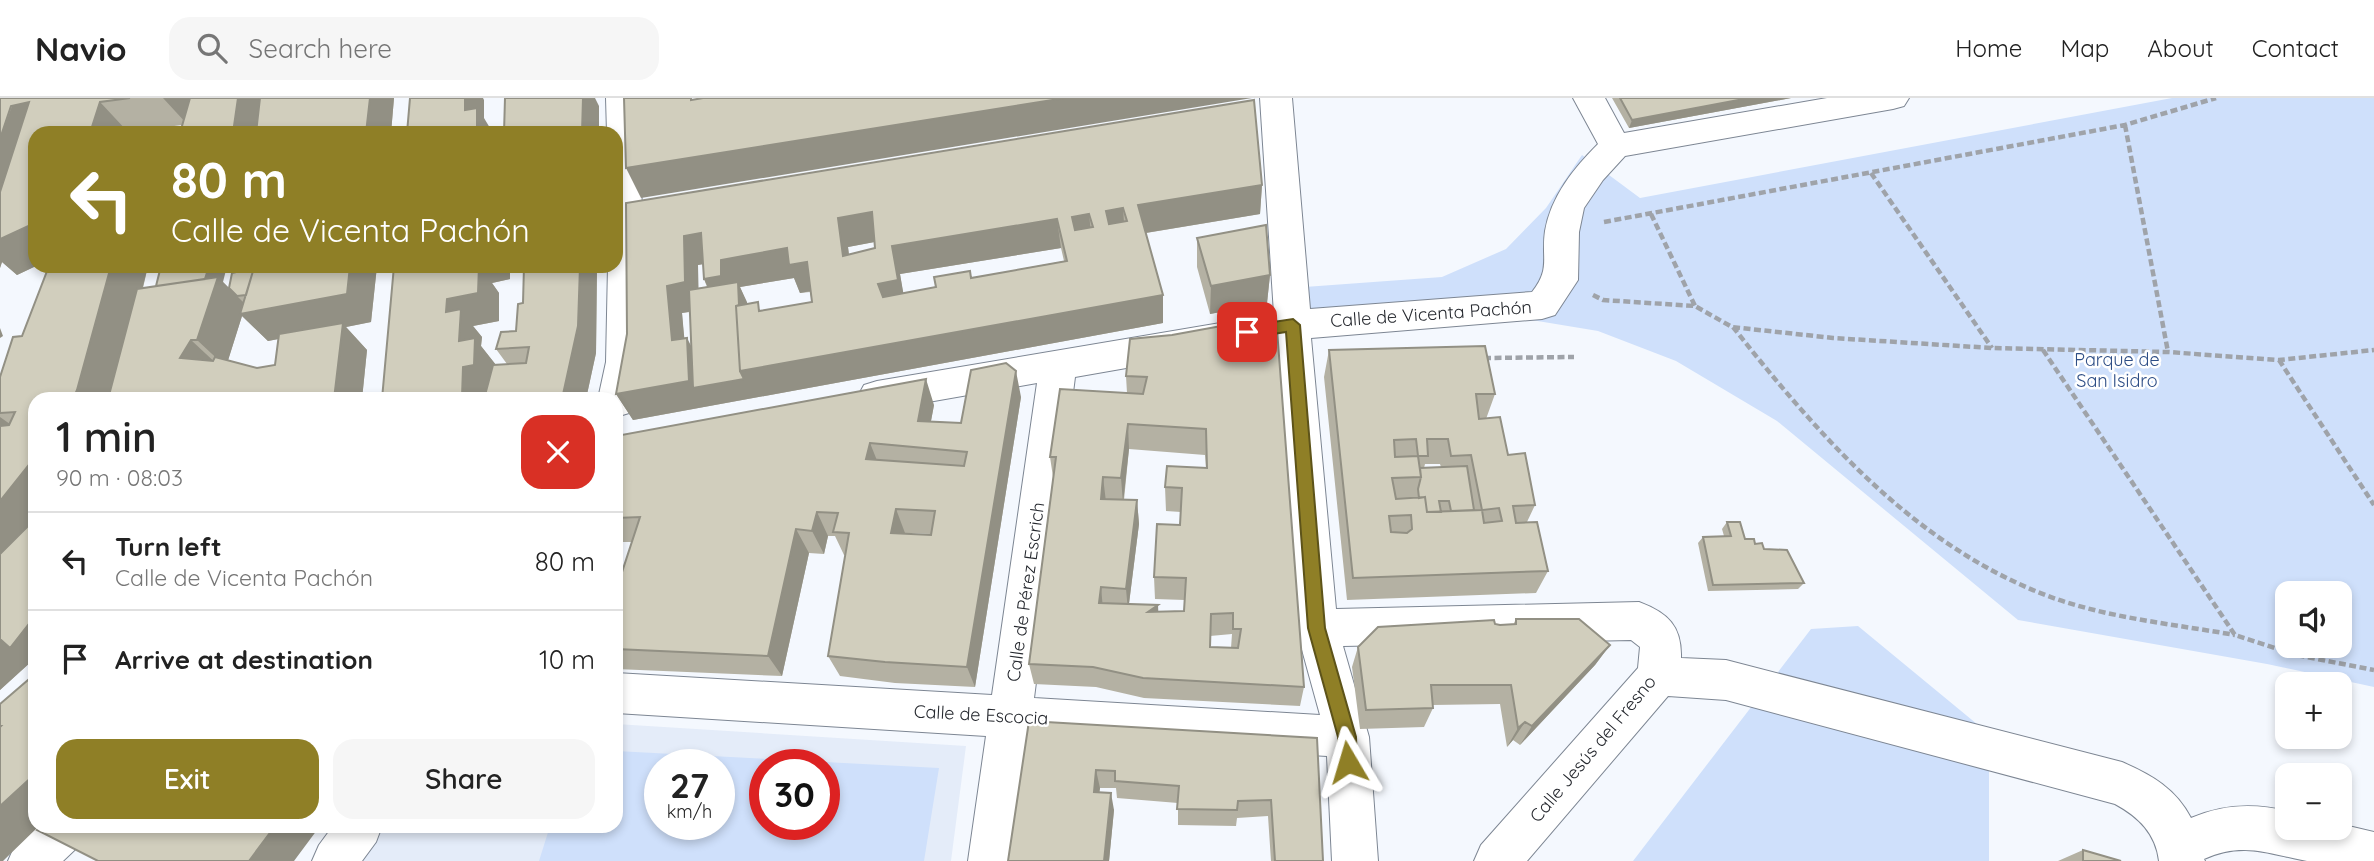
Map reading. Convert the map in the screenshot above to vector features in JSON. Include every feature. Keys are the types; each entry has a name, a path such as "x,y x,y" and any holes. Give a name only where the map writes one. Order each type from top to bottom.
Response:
{"street":[{"path":"618,392 624,362 640,215 622,98"},
{"path":"1589,98 1615,146"},
{"path":"1552,292 1568,206 1591,171 1615,146 1893,98"},
{"path":"1266,108 1293,325 1317,628 1347,737 1355,861"},
{"name":"Calle de Vicenta Pachón","path":"844,402 1293,325 1552,292"},
{"name":"Calle de Pérez Escrich","path":"991,861 1058,364"},
{"name":"Calle Jesús del Fresno","path":"1317,628 1639,621 1661,639 1659,676 1497,861"},
{"path":"1659,676 1726,680 2122,784 2144,794 2165,814 2181,854 2216,830 2263,827 2374,855"},
{"name":"Calle de Escocia","path":"623,693 1347,737"},
{"path":"33,861 60,833"},
{"path":"335,861 355,833"}],"path":[{"path":"1562,232 2125,125 2216,98"},
{"path":"2125,125 2168,352"},
{"path":"1871,173 1992,348"},
{"path":"1651,214 1695,306"},
{"path":"1552,292 1603,300 1695,306 1732,327 1773,380 1897,507 1947,545 1997,575 2049,596 2102,611 2235,635 2296,655 2374,670"},
{"path":"1732,327 1833,338 1992,348 2168,352 2279,360 2374,350"},
{"path":"2042,349 2235,635"},
{"path":"1476,358 1574,357"},
{"path":"2279,360 2374,505"}],"shaded area":[{"path":"623,724 966,746 951,861 356,861 375,833 623,833"}],"green space":[{"name":"Parque de San Isidro","path":"2172,98 2374,98 2374,687 2352,682 2352,672 2304,672 2018,620 1777,421 1676,361 1598,331 1520,318 1293,335 1291,288 1442,277 1506,249 1546,208 1582,155 1640,198"},
{"path":"1858,626 1989,734 1989,861 1633,861 1811,629"},
{"path":"623,751 644,752 644,840 735,840 735,757 749,758 749,840 840,840 840,763 939,768 924,861 539,861 548,833 623,833"}],"building":[{"path":"0,98 130,98 100,102 92,126 28,126 28,226 0,239 0,192 29,102 11,106 0,139"},
{"path":"190,98 238,98 234,126 182,126"},
{"path":"260,98 370,98 367,126 257,126"},
{"path":"410,98 465,98 465,110 477,108 477,126 408,126"},
{"path":"505,98 583,98 582,126 504,126"},
{"path":"624,98 691,100 1065,98 626,168"},
{"path":"1620,98 1749,98 1632,120"},
{"path":"1254,100 1262,185 1138,205 1163,295 740,371 736,306 758,302 759,311 812,302 807,262 789,265 787,248 721,260 721,276 704,279 701,233 684,236 685,282 667,286 672,340 687,338 689,381 616,392 627,334 626,203","holes":["1123,208 1127,221 1109,224 1106,211","872,212 875,248 843,256 838,218","1089,214 1093,227 1075,230 1072,217","1057,219 1067,261 971,278 970,271 934,277 936,287 883,297 878,284 898,280 892,246"]},
{"path":"1266,225 1270,275 1211,286 1197,238"},
{"path":"46,273 109,273 76,392 28,392 28,466 0,501 0,426 9,425 15,412 0,413 0,377 13,337 22,336"},
{"path":"159,273 207,273 205,279 156,286"},
{"path":"232,273 252,273 246,295 237,296 229,288"},
{"path":"252,273 349,273 347,294 240,314"},
{"path":"393,273 479,273 478,293 447,299 446,312 461,309 459,341 475,338 474,365 463,367 462,392 383,392"},
{"path":"524,273 580,273 578,326 564,392 486,392 493,365 526,363 529,347 496,349 501,332 516,331 518,304 523,303"},
{"path":"218,277 197,340 191,340 180,358 213,361 215,357 257,368 275,365 279,334 343,323 335,392 110,392 137,289"},
{"path":"738,282 739,305 736,306 740,371 744,379 693,388 689,290"},
{"path":"1276,316 1304,687 1143,678 1093,667 1029,664 1056,457 1050,457 1060,389 1143,394 1147,377 1126,376 1130,339 1172,335","holes":["1128,424 1206,429 1207,468 1167,466 1165,487 1182,488 1180,525 1157,524 1154,577 1186,578 1184,611 1148,612 1158,605 1099,603 1101,587 1126,589 1137,500 1101,499 1103,477 1121,478","1233,613 1233,629 1241,629 1238,648 1210,647 1211,614"]},
{"path":"1485,346 1495,394 1476,394 1479,419 1500,417 1508,455 1525,453 1535,505 1513,506 1516,523 1537,522 1548,571 1353,578 1329,350","holes":["1416,439 1418,456 1395,457 1394,440","1427,439 1448,439 1451,456 1471,455 1482,510 1427,512 1425,497 1396,499 1392,478 1421,477 1418,456 1428,456","1499,508 1502,521 1484,523 1482,510","1411,515 1412,529 1407,533 1391,532 1389,516"]},
{"path":"1006,363 1016,371 967,667 828,656 849,533 833,532 838,513 817,512 812,531 796,529 768,656 623,649 623,569 640,517 623,518 623,435 926,379 918,421 961,423 971,370","holes":["870,443 967,452 964,466 866,459","896,509 935,511 931,535 891,533"]},
{"path":"1467,466 1474,510 1451,511 1449,501 1439,501 1441,512 1427,512 1425,497 1419,498 1420,468"},
{"path":"1727,522 1740,522 1745,539 1754,539 1755,544 1762,543 1764,549 1787,550 1804,583 1713,585 1703,537 1731,536"},
{"path":"27,527 28,625 10,648 0,639 0,554"},
{"path":"1516,619 1579,619 1610,645 1532,726 1525,722 1518,728 1511,685 1431,685 1433,708 1366,710 1358,647 1378,627 1494,620 1495,624 1500,625 1516,624"},
{"path":"28,680 28,780 0,806 1,726 0,704"},
{"path":"1029,721 1317,738 1323,861 1275,861 1271,800 1238,801 1237,810 1177,809 1179,786 1115,781 1115,771 1096,770 1094,792 1111,793 1104,861 1008,861"},
{"path":"43,833 270,833 249,861 98,861"},
{"path":"2083,850 2121,861 2083,861"}],"route":[{"path":"1247,332 1293,325 1317,628 1347,737 1348,762"}]}
